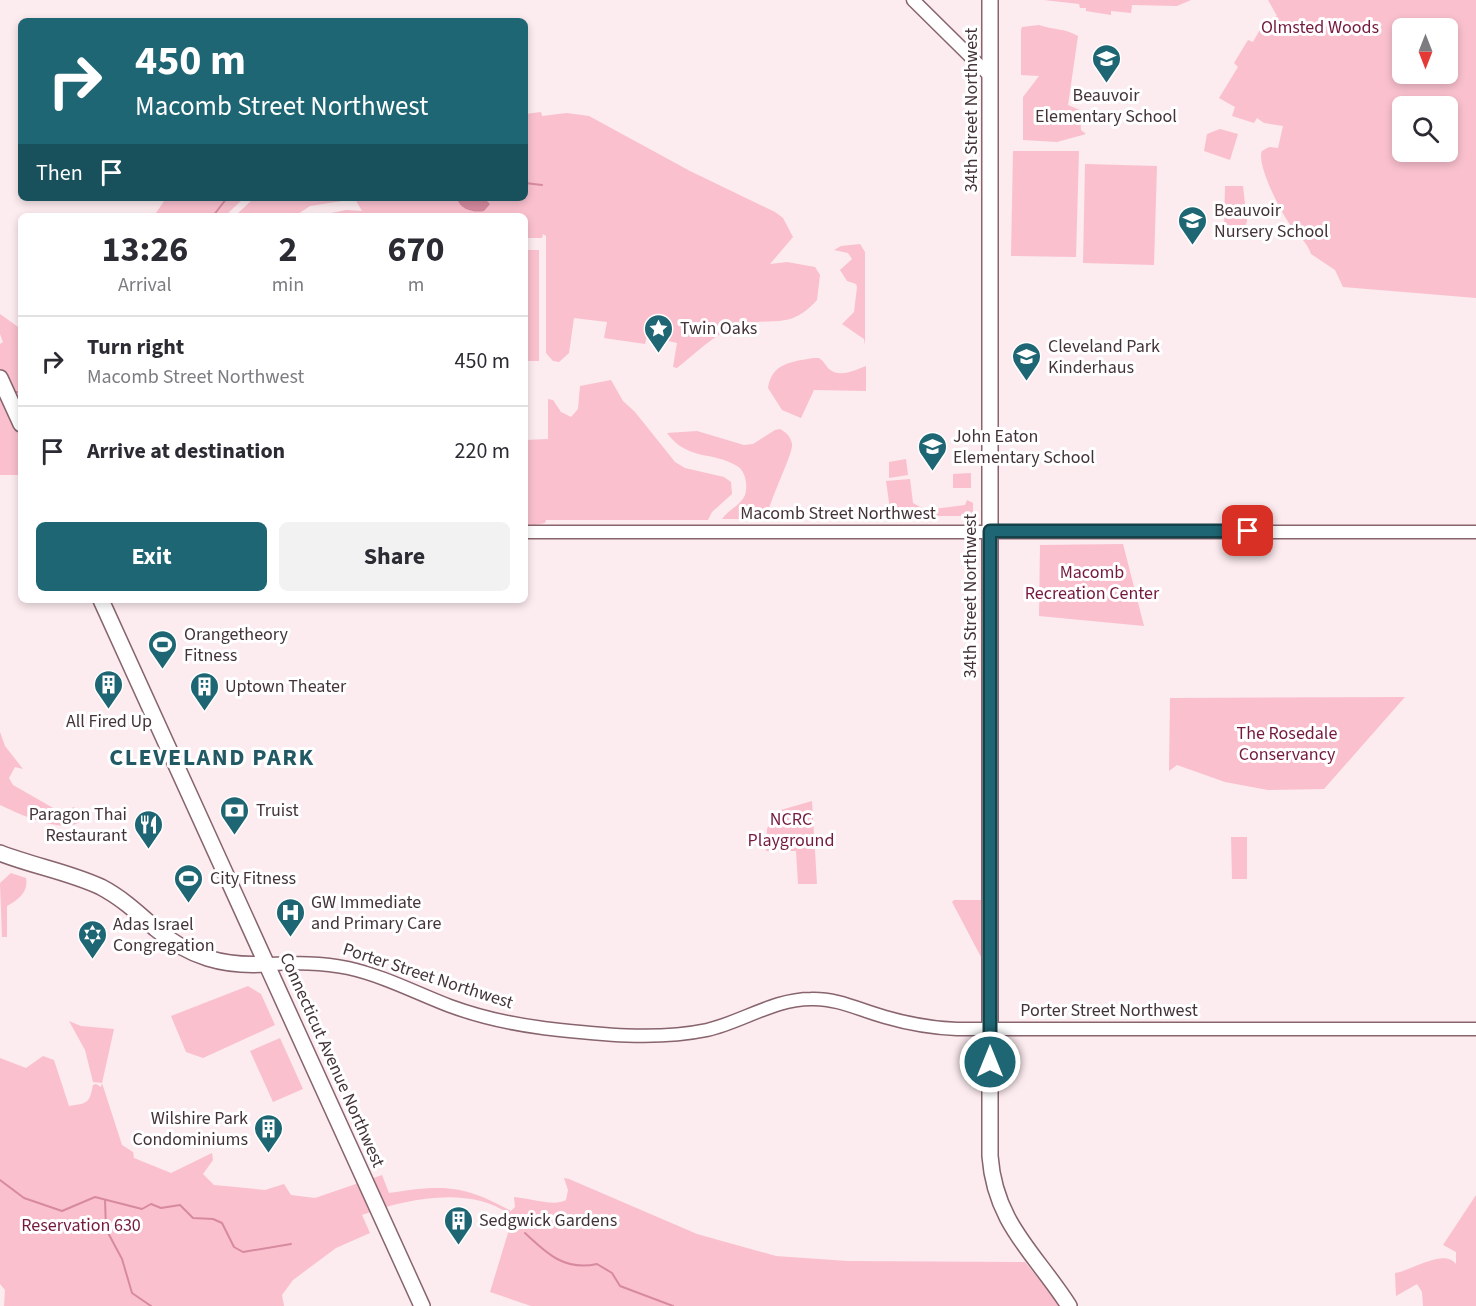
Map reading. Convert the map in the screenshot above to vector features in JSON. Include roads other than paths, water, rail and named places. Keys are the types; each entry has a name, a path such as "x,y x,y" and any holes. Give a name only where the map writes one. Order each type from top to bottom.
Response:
{"main road":[{"name":"34th Street Northwest","path":"990,0 990,1156 996,1192 1016,1235 1069,1306"},
{"path":"0,378 18,417"},
{"name":"Connecticut Avenue Northwest","path":"102,603 422,1306"},
{"name":"Porter Street Northwest","path":"0,853 101,888 121,899 172,941 202,957 238,965 267,964"}],"street":[{"path":"913,0 991,77"},
{"name":"Macomb Street Northwest","path":"528,532 1476,532"},
{"name":"Porter Street Northwest","path":"267,964 313,963 351,969 382,978 476,1014 551,1029 642,1036 690,1033 736,1022 784,1003 812,999 838,1002 888,1018 928,1026 990,1030 1476,1029"}],"waterway":[{"path":"528,183 542,185"},
{"path":"215,213 225,201"},
{"path":"12,392 18,392"},
{"path":"0,1180 24,1198 62,1211 95,1197 142,1209 151,1204 161,1208 180,1205 193,1218 213,1219 222,1223 234,1247 243,1252 291,1244"},
{"path":"105,1200 106,1229 122,1259 132,1293 151,1306"},
{"path":"525,1233 557,1259 575,1265 597,1264 612,1273 620,1286 673,1306"}],"place":[{"name":"Beauvoir Elementary School","path":"1106,84"},
{"name":"Beauvoir Nursery School","path":"1193,246"},
{"name":"Twin Oaks","path":"659,354"},
{"name":"Cleveland Park Kinderhaus","path":"1027,382"},
{"name":"John Eaton Elementary School","path":"932,472"},
{"name":"Orangetheory Fitness","path":"163,670"},
{"name":"All Fired Up","path":"109,710"},
{"name":"Uptown Theater","path":"204,712"},
{"name":"Truist","path":"235,836"},
{"name":"Paragon Thai Restaurant","path":"148,850"},
{"name":"City Fitness","path":"189,904"},
{"name":"GW Immediate and Primary Care","path":"290,938"},
{"name":"Adas Israel Congregation","path":"92,960"},
{"name":"Wilshire Park Condominiums","path":"269,1154"},
{"name":"Sedgwick Gardens","path":"458,1246"}],"district":[{"name":"CLEVELAND PARK","path":"212,757"}],"park label":[{"name":"Olmsted Woods","path":"1320,27"},
{"name":"Macomb Recreation Center","path":"1092,582"},
{"name":"The Rosedale Conservancy","path":"1287,743"},
{"name":"NCRC Playground","path":"791,829"},
{"name":"Reservation 630","path":"81,1225"}]}
